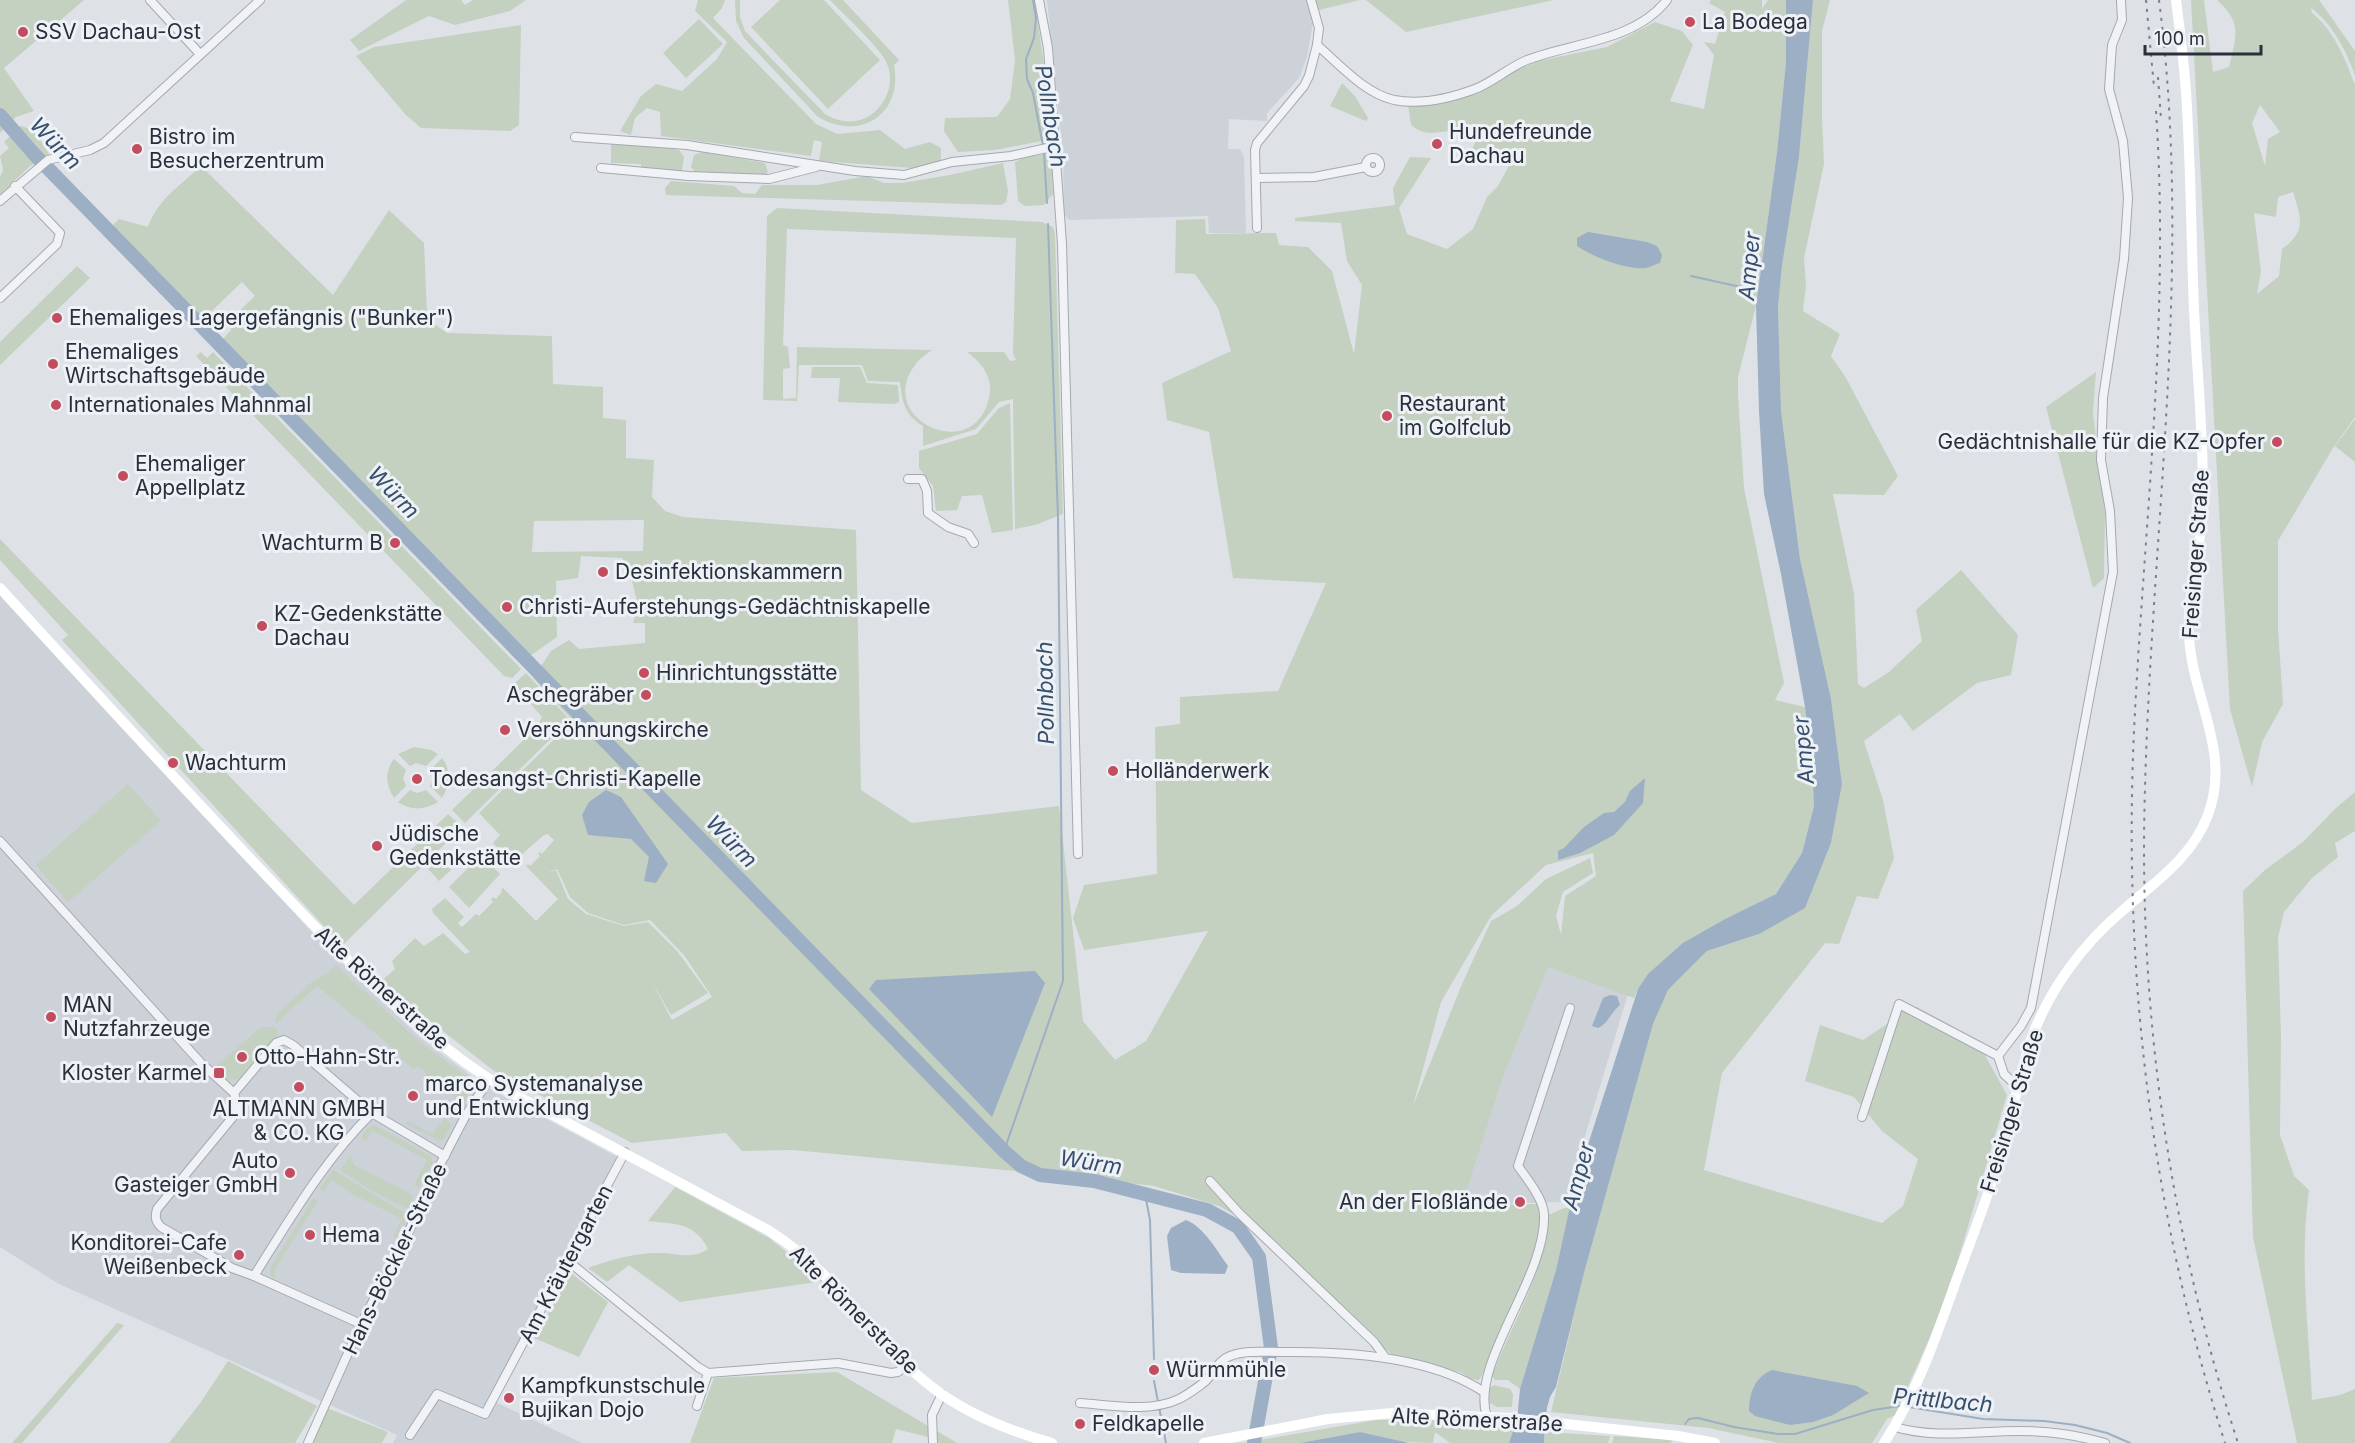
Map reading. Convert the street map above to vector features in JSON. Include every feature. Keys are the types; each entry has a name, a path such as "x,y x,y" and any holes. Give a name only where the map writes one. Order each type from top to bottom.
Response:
{"main road":[{"name":"Freisinger Straße","path":"1884,1443 1906,1407 1929,1357 2006,1137 2033,1034 2066,972 2100,932 2173,869 2188,852 2207,817 2216,782 2215,750 2209,721 2194,676 2189,639 2189,612 2201,532 2202,457 2186,90 2176,0"},
{"name":"Alte Römerstraße","path":"0,588 161,764 340,952 427,1033 489,1079 747,1217 788,1243 825,1276 906,1365 942,1394 999,1424 1052,1443"},
{"name":"Alte Römerstraße","path":"1204,1443 1329,1419 1392,1413 1509,1419 1678,1436 1715,1443"}],"street":[{"path":"150,0 200,54"},
{"path":"0,201 48,160 90,150 104,143 260,0"},
{"path":"1039,0 1048,48 1052,147 1062,244 1078,854"},
{"path":"1257,228 1257,143 1304,86 1309,76 1319,28 1311,0"},
{"path":"1317,45 1359,82 1383,96 1403,100 1434,100 1475,89 1526,61 1607,38 1650,17 1667,0"},
{"path":"1998,1056 2021,1026 2031,1008 2113,572 2110,511 2101,460 2103,398 2124,259 2128,198 2123,141 2109,89 2112,45 2122,20 2121,0"},
{"path":"575,137 687,145 855,171 904,175 952,162 1011,156 1052,147"},
{"path":"1257,178 1314,177 1366,167 1367,161 1371,159 1377,160 1380,164"},
{"path":"601,168 689,176 769,179 822,166"},
{"path":"0,298 57,244 60,232 15,186"},
{"path":"908,479 922,479 927,491 928,513 948,527 968,534 974,543"},
{"path":"0,841 201,1063 234,1093 238,1107 232,1118 157,1209 155,1216 160,1227 232,1268 361,1324"},
{"path":"1862,1117 1899,1004 1998,1056 2004,1074 2018,1087"},
{"path":"1487,1418 1483,1405 1484,1392 1502,1338 1530,1277 1540,1245 1544,1214 1518,1166 1570,1008"},
{"path":"234,1093 276,1043 284,1040 293,1045 372,1113 445,1156"},
{"name":"Hans-Böckler-Straße","path":"308,1443 361,1324 466,1115 489,1079"},
{"path":"254,1276 317,1178 355,1129 372,1113"},
{"name":"Am Kräutergarten","path":"410,1435 437,1394 485,1414 625,1152"},
{"path":"1210,1181 1239,1213 1374,1342 1385,1357"},
{"path":"568,1261 708,1373 838,1363 891,1373 898,1372 906,1365"},
{"path":"1080,1403 1154,1407 1179,1399 1206,1382 1220,1361 1232,1355 1262,1352 1316,1351 1385,1357 1467,1380 1484,1392"},
{"path":"697,1406 708,1373"},
{"path":"933,1443 932,1415 942,1394"},
{"path":"1895,1427 1928,1433 2021,1431 2069,1433 2105,1443"}],"shaded area":[{"path":"1047,0 1311,0 1315,11 1307,57 1299,78 1267,113 1267,121 1229,119 1228,149 1240,149 1244,157 1246,233 1209,233 1208,216 1069,220 1064,214 1063,154"},
{"path":"0,588 328,950 422,1039 485,1086 621,1159 493,1401 582,1443 393,1443 397,1435 59,1284 0,1247"},
{"path":"1548,966 1628,994 1565,1202 1462,1205 1505,1072"}],"green space":[{"name":"SSV Dachau-Ost","path":"0,0 84,0 4,68 34,111 16,117 0,133"},
{"path":"406,0 461,0 465,5 473,0 526,0 510,11 455,25 429,16 359,51 350,40"},
{"path":"698,0 725,0 722,8 713,18 816,124 837,134 880,130 905,149 930,142 941,148 941,162 913,168 819,161 822,142 814,140 811,156 661,136 660,112 647,108 635,118 631,135 620,131 641,96 656,84 682,91 717,59 727,42 695,11"},
{"path":"735,0 740,0 740,17 745,31 825,114 841,121 858,121 876,111 886,98 890,74 879,51 830,0 843,0 899,60 894,65 895,82 892,97 885,110 876,119 849,126 834,124 818,117 744,38 736,21"},
{"path":"780,0 824,0 880,60 828,109 751,27"},
{"path":"1008,0 1035,0 1052,139 995,150 958,152 944,131 945,118 997,117 1010,99 1015,60"},
{"path":"1311,0 1360,0 1315,11"},
{"path":"1366,0 1554,0 1406,32"},
{"path":"1711,0 1762,0 1762,9 1768,0 1786,0 1786,62 1777,152 1756,306 1738,377 1738,395 1744,488 1784,683 1775,700 1805,707 1812,762 1814,806 1802,853 1776,894 1727,918 1638,989 1634,998 1548,967 1505,1072 1462,1205 1538,1204 1540,1221 1538,1239 1527,1272 1479,1380 1471,1379 1460,1372 1394,1357 1266,1233 1219,1206 1154,1186 793,1150 742,1151 726,1133 632,1143 494,1071 380,982 395,969 392,961 415,938 424,946 443,933 465,954 470,952 433,913 432,909 445,898 464,917 458,923 462,927 476,914 479,916 493,902 491,900 493,897 496,899 502,892 503,888 536,921 558,899 526,866 528,864 530,866 540,856 538,854 540,852 542,854 554,840 548,834 544,835 512,863 493,843 500,835 479,813 573,721 533,678 551,651 569,640 579,649 645,643 645,623 633,623 638,605 629,569 622,558 581,556 578,578 556,581 557,637 520,663 216,347 231,330 233,317 255,296 242,282 194,328 103,235 119,219 148,227 163,201 201,166 333,295 389,210 424,243 427,313 433,323 447,333 552,336 553,384 603,387 603,418 626,420 626,458 654,460 652,497 665,511 683,517 856,530 861,790 912,823 1059,806 1083,1021 1115,1060 1146,1041 1208,931 1084,950 1073,918 1084,885 1157,874 1155,727 1180,724 1180,697 1278,691 1326,583 1233,578 1209,432 1167,420 1162,383 1231,351 1218,308 1195,274 1175,273 1176,220 1205,219 1206,234 1276,233 1279,245 1308,247 1332,271 1354,354 1362,285 1347,261 1341,223 1295,221 1295,218 1395,205 1393,188 1410,157 1431,158 1399,208 1407,234 1447,249 1473,229 1487,197 1498,186 1510,164 1504,155 1472,150 1475,142 1472,134 1455,130 1432,133 1418,130 1411,125 1408,105 1436,104 1477,94 1512,73 1538,61 1607,47 1655,22 1682,31 1693,45 1670,101 1704,109 1714,55 1704,42 1715,44 1725,12 1709,3","holes":["644,520 643,551 532,552 534,521","621,797 665,870 631,839 588,834","1593,853 1596,876 1565,896 1561,935 1556,916 1563,892 1593,873 1590,858 1546,879 1517,906 1491,921 1462,984 1413,1106 1441,1002 1491,916 1546,865","557,869 570,897 588,913 624,925 650,920 684,955 712,997 672,1020 651,980 671,1015 708,993 677,951 648,922 624,926 586,914 568,899 556,870 543,874"]},
{"path":"1813,0 1830,0 1822,31 1824,164 1804,258 1806,285 1803,311 1840,334 1831,356 1846,378 1898,476 1884,495 1833,494 1854,594 1858,684 1864,688 1889,672 1922,641 1916,610 1961,570 2018,635 2011,675 1977,683 1913,731 1900,714 1864,741 1883,800 1894,858 1878,899 1857,896 1839,944 1825,943 1722,1073 1704,1170 1882,1223 1903,1206 1918,1159 1882,1131 1854,1097 1805,1081 1820,1025 1863,1040 1893,1020 1893,1006 1917,1007 1976,1039 2007,1095 1950,1287 1895,1415 1887,1419 1872,1443 1779,1443 1708,1428 1551,1412 1584,1273 1653,1024 1668,990 1707,951 1759,934 1804,908 1831,843 1842,784 1831,699 1800,559 1781,411 1778,307 1799,157"},
{"path":"2191,0 2204,0 2213,72 2229,67 2235,38 2231,16 2217,0 2319,0 2355,51 2355,76 2338,39 2325,21 2311,8 2312,13 2326,27 2338,46 2355,85 2355,417 2333,448 2278,541 2278,629 2283,704 2262,742 2252,787 2230,709","holes":["2260,105 2280,132 2268,139 2265,166 2252,123","2293,192 2300,217 2299,230 2282,249 2279,276 2257,294 2261,271 2254,213 2276,217 2278,197"]},
{"path":"699,19 723,44 686,78 663,53"},
{"path":"521,25 519,125 510,131 421,128 405,114 356,56 374,47"},
{"path":"1342,83 1355,96 1368,118 1366,121 1330,106"},
{"path":"20,126 34,133 49,154 29,167 0,195 0,177 3,170 0,156 9,148 4,142"},
{"path":"611,144 679,150 684,157 682,170 679,173 641,169 641,164 611,163"},
{"path":"702,152 765,163 768,172 764,176 696,173 691,167 694,155"},
{"path":"1051,154 1053,194 1044,205 1025,206 1018,201 1015,162 1025,157"},
{"path":"1003,163 1008,191 1006,202 1001,205 666,195 665,188 671,181 734,186 742,193 755,194 762,185 817,185 867,176 884,183 902,183"},
{"path":"777,208 1042,222 1053,227 1063,514 1035,525 1015,529 1013,399 999,402 976,429 923,446 923,426 908,413 900,382 868,381 862,365 799,365 797,401 763,400 767,216","holes":["787,229 1016,238 1013,354 1016,360 1010,361 1004,352 967,352 985,372 990,391 980,418 965,429 948,432 931,427 916,417 907,402 906,385 915,365 932,350 797,347 796,398 783,399 783,369 790,368 788,347 783,345"]},
{"path":"77,266 90,278 0,365 0,342"},
{"path":"201,352 207,358 213,352 521,669 512,678 504,676 196,356"},
{"path":"812,367 860,367 867,383 898,385 899,402 894,404 838,402 840,378 811,378"},
{"path":"2096,372 2093,413 2105,513 2104,578 2093,588 2046,407"},
{"path":"1010,403 1013,530 992,533 982,495 962,496 957,510 936,511 933,486 919,468 919,451 977,434 999,408"},
{"path":"2355,419 2355,462 2335,446"},
{"path":"0,539 354,905 448,814 462,827 342,946 62,640 68,635 0,560"},
{"path":"526,673 570,720 465,823 452,810 536,728 542,717 514,684"},
{"path":"414,747 431,750 438,754 426,766 416,763 410,766 398,754"},
{"path":"442,758 449,778 442,798 430,786 433,779 430,770"},
{"path":"394,759 406,770 403,778 406,786 394,798 389,788 387,774"},
{"path":"128,784 161,821 68,902 36,865"},
{"path":"410,790 417,793 426,790 438,802 428,807 418,808 408,807 398,802"},
{"path":"2355,792 2355,831 2335,843 2338,857 2312,878 2284,912 2278,937 2281,1036 2280,1135 2294,1176 2309,1190 2305,1269 2312,1400 2340,1395 2355,1389 2355,1443 2297,1443 2253,1237 2243,891 2265,870 2303,842"},
{"path":"481,855 500,874 469,908 449,887"},
{"path":"439,857 451,870 439,881 428,869"},
{"path":"336,965 421,1043 470,1079 467,1097 456,1119 450,1114 459,1101 425,1075 427,1073 417,1066 414,1069 400,1058 402,1055 317,986 275,1024 277,1014 313,981 328,973"},
{"path":"261,1027 273,1027 278,1030 276,1038 239,1079 227,1080 219,1069 216,1069 216,1066"},
{"path":"445,1118 452,1125 440,1141 406,1124 408,1121 432,1134"},
{"path":"374,1125 431,1156 433,1162 419,1187 414,1185 427,1160 372,1130 366,1141 361,1138 367,1128"},
{"path":"350,1156 354,1165 409,1193 413,1197 408,1209 371,1190 340,1170"},
{"path":"333,1170 408,1215 405,1225 402,1224 396,1238 393,1236 402,1220 397,1216 352,1194 332,1180 324,1191 320,1189"},
{"path":"675,1187 769,1238 823,1281 680,1302 629,1265 607,1282 588,1268 640,1254 695,1255 708,1249 703,1240 690,1229 675,1224 648,1221"},
{"path":"314,1198 318,1201 275,1269 275,1279 270,1275 271,1266"},
{"path":"1564,1208 1570,1208 1556,1270 1520,1389 1508,1380 1495,1380 1492,1376 1539,1264 1546,1239 1548,1215"},
{"path":"571,1273 608,1302 579,1357 534,1338"},
{"path":"117,1323 124,1325 22,1443 12,1443"},
{"path":"228,1361 317,1406 295,1443 169,1443 201,1402"},
{"path":"837,1372 957,1443 933,1443 932,1438 896,1429 892,1443 690,1443 714,1378"},
{"path":"1494,1385 1510,1389 1513,1394 1512,1407 1497,1407 1488,1402 1490,1388"},
{"path":"327,1408 388,1432 382,1443 312,1443"},
{"path":"1376,1420 1466,1420 1515,1428 1509,1443 1450,1443 1435,1432 1433,1443 1402,1442 1360,1432 1300,1443 1243,1443"},
{"path":"1546,1432 1610,1436 1608,1443 1544,1443"},
{"path":"1614,1436 1674,1440 1670,1443 1612,1443"}],"water":[{"name":"Amper","path":"1786,0 1813,0 1799,157 1778,307 1781,411 1800,559 1831,699 1842,784 1831,843 1805,908 1759,934 1707,951 1668,990 1653,1024 1584,1273 1556,1387 1550,1397 1544,1443 1509,1443 1517,1420 1520,1389 1556,1270 1574,1188 1638,989 1648,974 1683,943 1776,894 1802,853 1814,806 1812,762 1805,707 1764,494 1759,411 1756,306 1777,152 1786,62"},
{"path":"1588,232 1647,242 1657,246 1662,255 1660,263 1638,268 1620,265 1601,258 1577,246 1577,238"},
{"path":"1645,778 1643,803 1614,835 1580,853 1558,860 1558,851 1564,848 1584,827 1604,813 1614,812 1625,802 1630,791"},
{"path":"606,790 621,797 668,864 656,883 644,881 649,857 631,839 588,835 582,815 589,802"},
{"path":"1035,971 1045,983 992,1117 869,989 876,980"},
{"path":"1610,995 1617,996 1620,1005 1601,1026 1598,1028 1592,1026 1603,998"},
{"path":"1186,1220 1199,1228 1215,1247 1228,1266 1225,1274 1181,1273 1171,1270 1167,1236 1171,1228"},
{"path":"1772,1370 1857,1386 1869,1393 1833,1415 1813,1422 1790,1425 1755,1416 1749,1411 1754,1386 1761,1377"},
{"path":"1360,1432 1409,1443 1300,1443"}],"waterway":[{"name":"Pollnbach","path":"1033,0 1036,18 1034,38 1026,59 1027,79 1033,93 1043,146"},
{"name":"Würm","path":"0,115 35,155 1004,1151 1021,1166 1040,1175 1094,1181 1207,1210 1238,1227 1259,1257 1271,1348 1254,1443"},
{"name":"Pollnbach","path":"1044,152 1047,203"},
{"name":"Pollnbach","path":"1004,1151 1063,981 1058,518 1048,224"},
{"name":"Amper","path":"1691,276 1759,291"},
{"path":"1145,1194 1150,1220 1154,1359"},
{"path":"1154,1381 1166,1443"},
{"name":"Prittlbach","path":"1685,1424 1689,1419 1698,1418 1734,1427 1778,1434 1795,1434 1873,1410 1900,1406"},
{"name":"Prittlbach","path":"1909,1407 1983,1419 2044,1421 2075,1425 2107,1433 2130,1443"}],"railway":[{"path":"2146,0 2154,87"},
{"path":"2159,0 2168,98 2172,197 2171,295 2145,788 2144,871 2147,954 2153,1037 2176,1201 2193,1282 2238,1443"},
{"path":"2158,77 2161,119"},
{"path":"2156,111 2160,266 2158,343 2134,731 2133,911 2138,1001 2161,1180 2178,1268 2199,1356 2225,1443"}],"place":[{"name":"La Bodega","path":"1690,22"},
{"name":"SSV Dachau-Ost","path":"23,32"},
{"name":"Hundefreunde Dachau","path":"1437,144"},
{"name":"Bistro im Besucherzentrum","path":"137,149"},
{"name":"Ehemaliges Lagergefängnis (\"Bunker\")","path":"57,318"},
{"name":"Ehemaliges Wirtschaftsgebäude","path":"53,364"},
{"name":"Internationales Mahnmal","path":"56,405"},
{"name":"Restaurant im Golfclub","path":"1387,416"},
{"name":"Gedächtnishalle für die KZ-Opfer","path":"2277,442"},
{"name":"Ehemaliger Appellplatz","path":"123,476"},
{"name":"Wachturm B","path":"395,543"},
{"name":"Desinfektionskammern","path":"603,572"},
{"name":"Christi-Auferstehungs-Gedächtniskapelle","path":"507,607"},
{"name":"KZ-Gedenkstätte Dachau","path":"262,626"},
{"name":"Hinrichtungsstätte","path":"644,673"},
{"name":"Aschegräber","path":"646,695"},
{"name":"Versöhnungskirche","path":"505,730"},
{"name":"Wachturm","path":"173,763"},
{"name":"Holländerwerk","path":"1113,771"},
{"name":"Todesangst-Christi-Kapelle","path":"417,779"},
{"name":"Jüdische Gedenkstätte","path":"377,846"},
{"name":"MAN Nutzfahrzeuge","path":"51,1017"},
{"name":"Otto-Hahn-Str.","path":"242,1057"},
{"name":"Kloster Karmel","path":"219,1073"},
{"name":"ALTMANN GMBH & CO. KG","path":"299,1087"},
{"name":"marco Systemanalyse und Entwicklung","path":"413,1096"},
{"name":"Auto Gasteiger GmbH","path":"290,1173"},
{"name":"An der Floßlände","path":"1520,1202"},
{"name":"Hema","path":"310,1235"},
{"name":"Konditorei-Cafe Weißenbeck","path":"239,1255"},
{"name":"Würmmühle","path":"1154,1370"},
{"name":"Kampfkunstschule Bujikan Dojo","path":"509,1398"},
{"name":"Feldkapelle","path":"1080,1424"}]}
